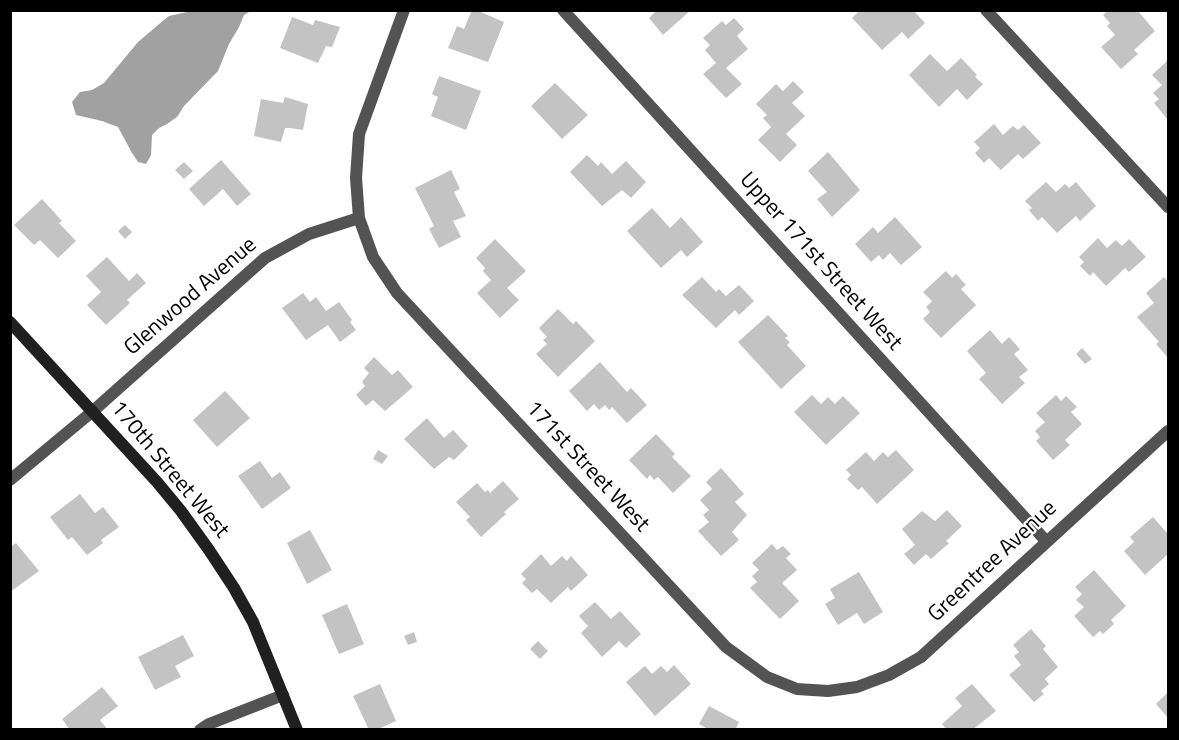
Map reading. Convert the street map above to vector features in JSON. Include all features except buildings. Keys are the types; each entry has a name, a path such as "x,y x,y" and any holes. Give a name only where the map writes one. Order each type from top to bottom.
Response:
{"street":[{"path":"359,218 356,178 359,134 404,10"},
{"name":"Upper 171st Street West","path":"563,10 1047,541"},
{"path":"986,10 1168,207"},
{"name":"Glenwood Avenue","path":"10,480 93,411 266,258 309,234 359,218"},
{"name":"171st Street West","path":"359,218 373,257 398,293 726,647 767,677 797,689 828,691"},
{"name":"170th Street West","path":"10,322 158,482 209,550 253,622 297,729"},
{"name":"Greentree Avenue","path":"828,691 857,687 889,675 921,657 1168,431"},
{"path":"200,729 283,695"}],"shaded area":[{"path":"196,10 251,11 244,15 218,71 184,106 177,117 152,135 151,155 146,164 138,162 118,127 76,115 72,102 80,92 92,90 104,83 138,42 169,16"}]}
